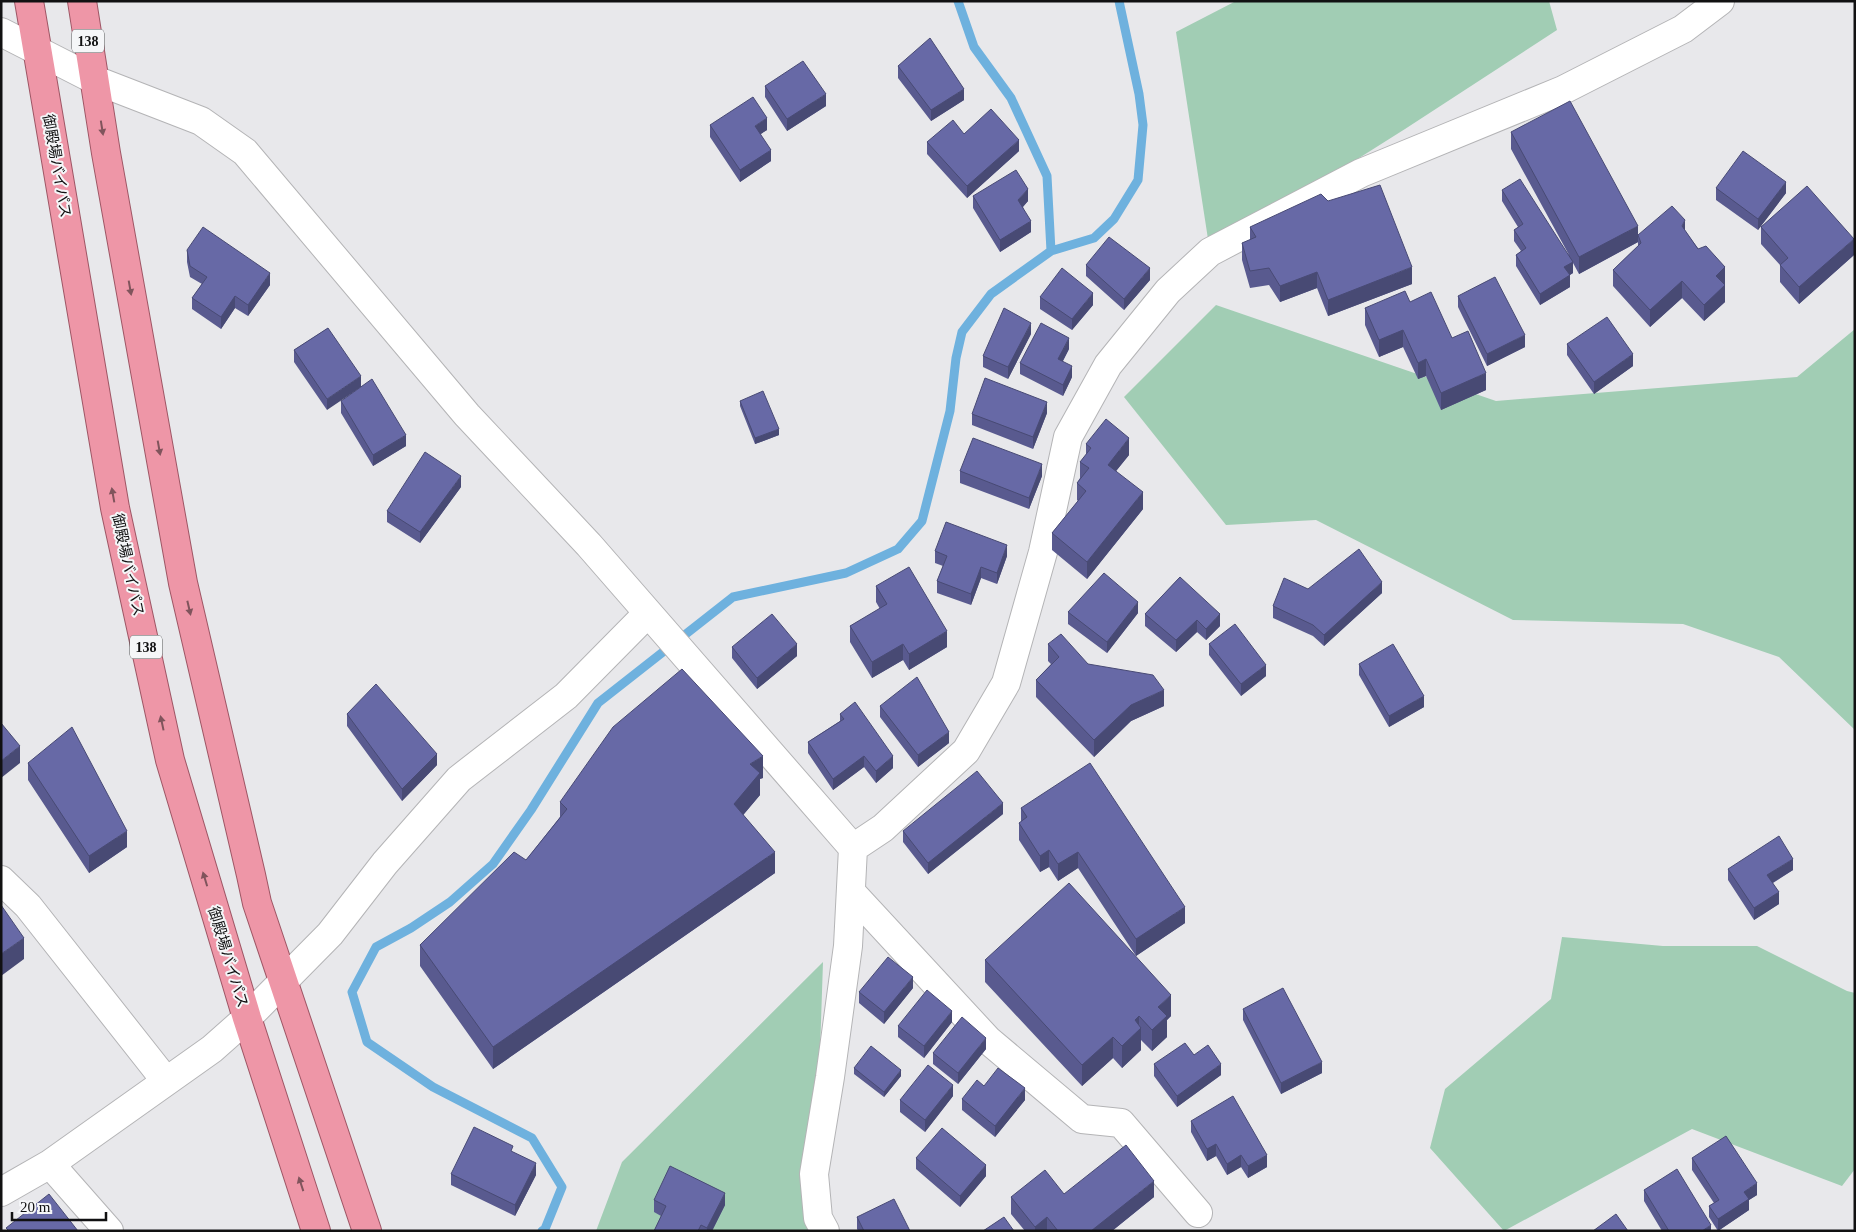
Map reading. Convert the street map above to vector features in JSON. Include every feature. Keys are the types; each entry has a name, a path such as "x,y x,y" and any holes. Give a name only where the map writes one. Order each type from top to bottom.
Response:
{"highway":[{"name":"御殿場バイパス","path":"29,1 116,508 172,769 247,1018 316,1231"},
{"name":"138","path":"82,1 106,153 184,583 257,902 367,1231"}],"street":[{"path":"853,848 883,828 966,751 1006,683 1043,552 1068,437 1108,365 1168,291 1210,252 1227,243 1361,173 1562,90 1683,29 1720,1"},
{"path":"1,32 95,80 201,122 246,152 467,414 589,545 648,613 750,744 853,848 848,946 830,1077 814,1174 818,1218 825,1231"},
{"path":"1,1192 50,1164 212,1049 247,1018 283,979 330,934 385,863 459,779 566,696 648,613"},
{"path":"1,880 28,906 166,1081"},
{"path":"851,892 988,1040 1082,1118 1121,1123 1198,1213"},
{"path":"50,1164 109,1231"}],"green space":[{"path":"1236,1 1549,1 1557,30 1210,252 1176,32"},
{"path":"1216,305 1496,401 1797,377 1855,329 1855,730 1779,657 1683,624 1513,620 1316,520 1226,525 1124,397"},
{"path":"1562,937 1663,946 1757,946 1847,991 1855,993 1855,1169 1842,1186 1692,1129 1504,1231 1430,1148 1445,1089 1551,999"},
{"path":"823,962 814,1231 596,1231 622,1162"}],"building":[{"path":"930,38 964,89 931,110 898,66"},
{"path":"803,61 826,94 787,119 765,86"},
{"path":"753,97 767,118 755,126 771,150 740,170 710,125"},
{"path":"1570,101 1638,226 1579,257 1511,132"},
{"path":"991,109 1019,140 967,186 927,142 953,120 964,134"},
{"path":"1743,151 1786,182 1758,219 1716,188"},
{"path":"1016,170 1028,189 1018,200 1031,221 1000,240 973,196"},
{"path":"1520,179 1573,262 1564,267 1570,275 1540,294 1516,255 1526,248 1514,230 1523,224 1502,190"},
{"path":"1380,185 1412,267 1328,300 1317,272 1280,286 1269,268 1250,271 1242,243 1256,237 1250,227 1321,194 1328,201"},
{"path":"1807,186 1854,239 1799,287 1780,265 1788,258 1761,227"},
{"path":"1672,206 1685,220 1682,226 1698,249 1706,246 1725,267 1716,276 1725,285 1704,305 1682,281 1650,310 1613,270 1641,243 1638,235"},
{"path":"203,227 270,273 248,305 235,296 221,317 192,298 207,277 190,266 187,250"},
{"path":"1109,237 1150,268 1124,299 1086,265"},
{"path":"1062,268 1093,293 1072,319 1040,297"},
{"path":"1495,277 1525,335 1487,354 1458,296"},
{"path":"1405,291 1410,302 1431,292 1452,338 1468,331 1486,373 1441,393 1426,359 1418,363 1403,330 1379,340 1365,308"},
{"path":"1004,308 1031,323 1008,367 983,356"},
{"path":"1607,317 1633,354 1594,382 1567,344"},
{"path":"1041,323 1069,338 1058,359 1072,366 1063,385 1020,363"},
{"path":"328,328 361,376 327,399 294,350"},
{"path":"985,378 1047,402 1033,437 972,414"},
{"path":"372,379 406,435 373,455 341,401"},
{"path":"763,391 779,429 755,438 740,401"},
{"path":"1106,419 1129,438 1108,465 1143,492 1087,562 1052,533 1086,491 1077,483 1089,468 1080,462 1091,448 1086,444"},
{"path":"973,438 1042,464 1029,498 960,471"},
{"path":"425,452 461,476 420,532 387,511"},
{"path":"946,522 1007,545 997,573 981,567 971,594 937,581 947,556 935,551"},
{"path":"1359,549 1382,582 1324,635 1313,625 1273,606 1284,578 1308,589"},
{"path":"909,567 947,631 909,654 903,644 872,662 850,626 887,604 876,586"},
{"path":"1104,573 1138,602 1107,642 1068,612"},
{"path":"1180,577 1220,614 1206,629 1197,620 1176,640 1145,614"},
{"path":"772,614 797,644 757,678 732,647"},
{"path":"1235,624 1266,665 1241,684 1209,644"},
{"path":"1061,634 1088,664 1153,675 1164,690 1131,705 1094,740 1036,680 1059,657 1048,644"},
{"path":"1393,644 1424,696 1389,716 1359,664"},
{"path":"682,669 763,756 750,764 760,773 734,804 775,852 493,1047 420,945 514,852 526,860 567,809 560,802 613,727"},
{"path":"917,677 949,732 918,755 880,706"},
{"path":"376,684 437,754 402,789 347,714"},
{"path":"855,702 893,756 876,771 864,756 833,779 808,742 844,719 840,714"},
{"path":"1,723 20,746 1,761"},
{"path":"72,727 127,831 89,856 28,763"},
{"path":"1090,763 1185,907 1136,939 1078,852 1058,864 1049,850 1040,856 1019,823 1027,817 1021,808"},
{"path":"977,771 1003,803 928,863 903,831"},
{"path":"1779,836 1793,859 1767,875 1779,892 1754,908 1728,869"},
{"path":"1069,883 1171,995 1158,1007 1167,1016 1152,1030 1139,1016 1135,1020 1141,1028 1122,1046 1113,1037 1082,1065 985,960"},
{"path":"1,905 24,938 1,954"},
{"path":"888,957 913,977 884,1012 859,992"},
{"path":"1283,988 1322,1062 1281,1083 1243,1009"},
{"path":"927,990 952,1011 924,1046 898,1026"},
{"path":"962,1017 986,1038 958,1073 933,1053"},
{"path":"1185,1043 1194,1055 1208,1045 1221,1064 1177,1096 1154,1064"},
{"path":"871,1046 901,1070 884,1092 854,1068"},
{"path":"928,1065 953,1085 925,1120 900,1100"},
{"path":"998,1068 1025,1088 995,1126 962,1099 977,1080 984,1086"},
{"path":"1233,1096 1267,1155 1248,1166 1241,1155 1227,1164 1216,1144 1207,1149 1191,1121"},
{"path":"474,1127 513,1146 511,1151 536,1163 515,1205 451,1174"},
{"path":"942,1128 986,1165 960,1196 916,1158"},
{"path":"1726,1136 1757,1183 1744,1192 1749,1199 1718,1219 1709,1206 1719,1200 1692,1158"},
{"path":"1126,1145 1154,1181 1091,1231 1058,1231 1047,1217 1035,1227 1011,1197 1045,1170 1064,1194"},
{"path":"670,1166 725,1193 707,1228 701,1225 698,1231 654,1231 666,1206 654,1200"},
{"path":"1677,1169 1711,1225 1702,1231 1669,1231 1644,1190"},
{"path":"49,1194 78,1231 9,1231 6,1228"},
{"path":"894,1199 910,1231 864,1231 857,1217"},
{"path":"1616,1214 1628,1231 1593,1231"},
{"path":"1004,1217 1014,1231 983,1231"}],"waterway":[{"path":"958,1 974,47 1011,98 1047,176 1051,251"},
{"path":"542,1231 545,1229 562,1187 532,1138 433,1087 367,1042 352,992 376,947 411,928 450,902 493,864 531,810 598,703 733,597 846,573 898,549 922,521 950,411 956,358 962,332 991,294 1051,251 1094,238 1114,219 1138,180 1143,125 1139,94 1119,1"}]}
